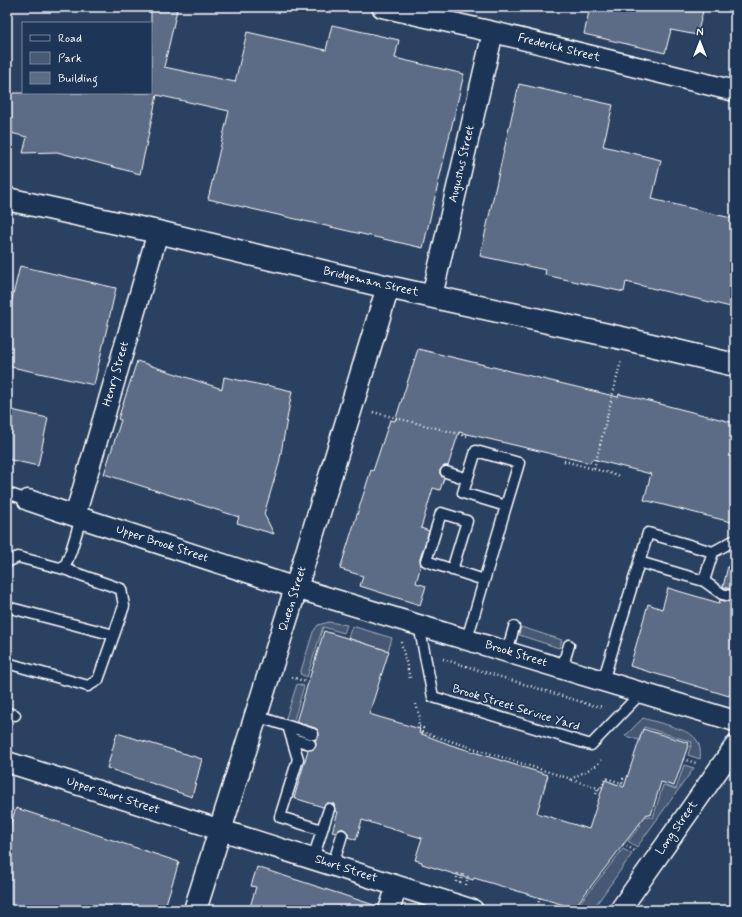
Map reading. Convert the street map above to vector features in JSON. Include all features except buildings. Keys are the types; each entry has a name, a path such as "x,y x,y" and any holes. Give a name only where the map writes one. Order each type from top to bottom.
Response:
{"street":[{"name":"Frederick Street","path":"382,7 493,32 735,91"},
{"name":"Augustus Street","path":"432,296 493,32"},
{"name":"Bridgeman Street","path":"7,199 158,232 388,287 626,339 735,365"},
{"name":"Henry Street","path":"78,517 158,232"},
{"name":"Queen Street","path":"195,910 388,287"},
{"name":"Upper Brook Street","path":"28,500 296,588"},
{"name":"Brook Street","path":"296,588 735,721"},
{"name":"Long Street","path":"620,910 735,746"},
{"name":"Upper Short Street","path":"7,762 220,830"},
{"name":"Short Street","path":"220,830 473,910"},
{"path":"389,910 397,886"}],"lane":[{"path":"467,639 519,463 476,450 463,494 506,506"},
{"path":"446,472 467,479"},
{"path":"7,493 28,500"},
{"path":"452,570 467,521 441,513 426,561 452,570 484,580"},
{"path":"64,569 71,551 78,517"},
{"path":"603,681 648,533 713,552"},
{"path":"704,581 713,552 735,540"},
{"path":"7,562 18,557 64,569 121,589 124,606 98,680 88,686 7,663"},
{"path":"639,562 704,581 722,594 735,597"},
{"path":"7,607 114,635"},
{"name":"Brook Street Service Yard","path":"419,625 433,697 591,745 641,693"},
{"path":"507,652 514,627"},
{"path":"562,668 569,645"},
{"path":"256,716 288,726 312,739 292,739"},
{"path":"288,726 298,759 280,817 322,830"},
{"path":"296,751 307,755"},
{"path":"313,859 329,809"},
{"path":"333,865 342,835"}],"path":[{"path":"594,469 626,339"},
{"path":"378,414 479,439 476,450"},
{"path":"564,461 620,476"},
{"path":"402,646 591,705 625,711"},
{"path":"298,679 309,683"},
{"path":"683,760 700,764"},
{"path":"596,794 598,788 601,788 604,778 621,784 623,779 626,780"},
{"path":"571,779 598,788"},
{"path":"623,844 637,852"},
{"path":"456,882 458,873"},
{"path":"460,884 463,874"},
{"path":"466,886 468,876"},
{"path":"536,910 540,898"}],"green space":[{"path":"329,622 347,625 344,633 323,627 307,677 300,674 313,632 318,625"},
{"path":"352,626 392,638 388,651 348,638"},
{"path":"521,627 562,640 559,648 519,635"},
{"path":"297,684 304,686 293,723 285,721"},
{"path":"643,718 679,729 691,735 697,740 699,745 700,759 688,755 692,742 644,727 639,740 625,736"},
{"path":"684,765 694,768 637,847 628,841 641,825 636,824 639,814 653,818 663,785 676,789"},
{"path":"623,849 632,854 593,909 572,910 576,908"}]}
